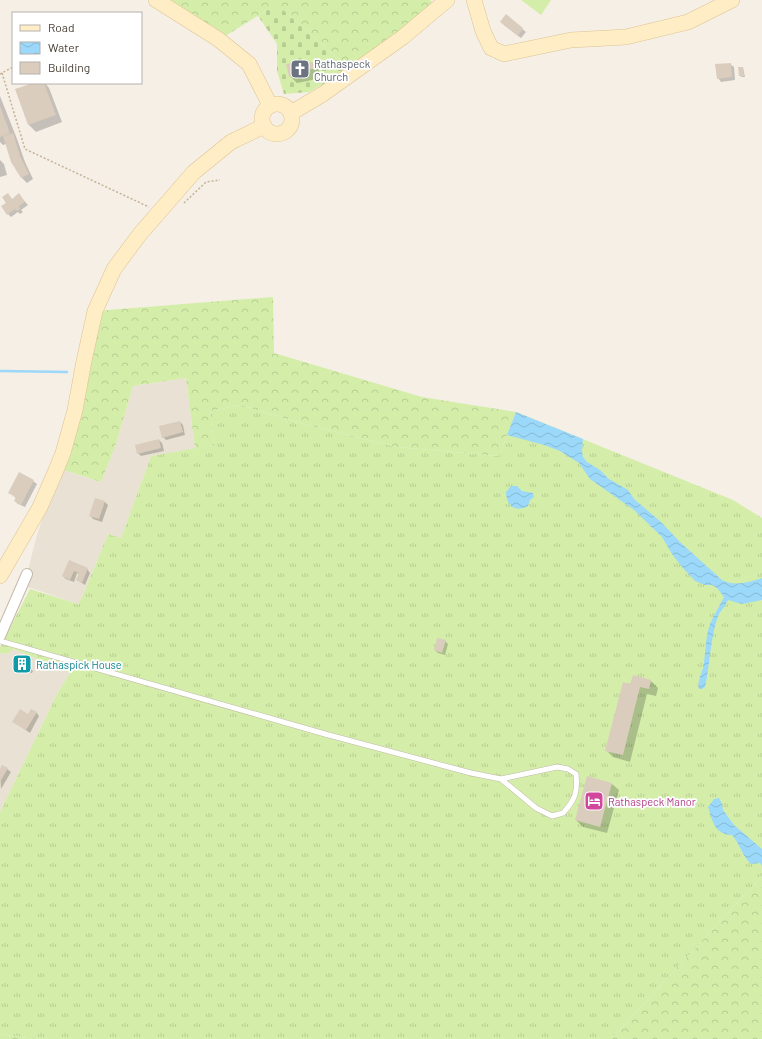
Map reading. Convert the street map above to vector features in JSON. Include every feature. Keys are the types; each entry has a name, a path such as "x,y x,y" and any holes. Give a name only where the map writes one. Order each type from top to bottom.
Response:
{"street":[{"path":"156,0 218,38 249,64 270,105"},
{"path":"291,113 323,94 402,37 446,0"},
{"path":"474,0 483,31 491,48 504,54 571,40 626,37 688,22 732,0"},
{"path":"280,104 288,108 291,113 292,123 286,131 281,133 271,133 264,126 262,121 263,112 270,105 280,104"},
{"path":"0,576 40,507 57,468 75,410 95,311 114,269 140,234 194,172 231,142 264,126"},
{"path":"0,636 27,574"}],"lane":[{"path":"0,641 325,734 471,773 501,779 557,768 568,769 576,774 577,784 575,797 563,813 552,816 536,808 501,779"}],"path":[{"path":"12,68 1,74 26,150 149,207"},
{"path":"184,203 206,182 220,180"}],"shaded area":[{"path":"186,378 195,449 151,456 121,538 108,534 78,604 22,585 27,574 45,511 62,470 101,482 116,444 133,386"},
{"path":"14,649 70,673 59,690 0,812 0,653 7,654"}],"green space":[{"path":"163,0 430,0 435,5 360,59 341,61 282,9 269,9 222,38"},
{"path":"521,0 551,0 541,15"},
{"path":"269,9 282,9 341,61 360,59 338,76 309,92 284,94 277,71 277,44 258,16"},
{"path":"273,297 274,353 422,397 516,412 499,456 397,447 304,424 241,405 210,411 214,445 195,449 186,378 133,386 116,444 101,482 57,468 95,311"},
{"path":"241,405 304,424 397,447 499,456 516,412 733,500 762,518 762,876 611,1039 35,1039 0,1034 0,812 59,690 70,673 14,649 7,654 0,653 0,647 30,589 78,604 108,534 121,538 151,456 214,445 210,411"},
{"path":"762,876 762,1039 611,1039"},
{"path":"0,1034 36,1039 0,1039"}],"water":[{"path":"516,412 583,439 583,457 587,462 600,470 609,479 628,490 634,499 661,522 680,542 722,580 737,583 762,578 762,600 742,604 728,600 719,614 713,636 705,687 699,689 698,684 704,663 708,629 724,597 717,588 712,585 705,585 695,581 672,554 662,537 634,510 590,479 579,463 560,451 507,435"},
{"path":"511,486 517,486 522,491 533,493 534,497 530,500 528,506 520,509 512,507 506,497 506,492"},
{"path":"719,798 723,810 734,825 762,849 762,866 760,863 751,864 732,835 721,832 715,826 708,807 714,799"}],"building":[{"path":"506,14 523,28 518,36 500,22"},
{"name":"Rathaspeck Church","path":"306,60 308,63 312,62 314,69 310,69 310,72 289,77 286,64"},
{"path":"731,63 732,77 717,79 715,64"},
{"path":"738,67 743,67 744,76 739,76"},
{"path":"30,84 44,84 56,115 28,125 15,89"},
{"path":"0,106 10,133 0,137"},
{"path":"13,133 20,156 29,174 21,178 11,162 3,136"},
{"path":"8,193 12,199 19,193 25,202 19,206 20,209 16,211 15,209 7,215 1,206 6,203 2,197"},
{"path":"180,421 183,432 162,438 159,426"},
{"path":"159,439 161,448 137,454 135,445"},
{"path":"19,472 34,480 21,505 14,501 16,497 8,493"},
{"path":"95,498 105,501 99,519 89,516"},
{"path":"69,560 88,568 82,583 76,580 79,573 74,571 70,580 62,576"},
{"path":"437,638 446,640 442,653 434,650"},
{"name":"Rathaspick House","path":"20,658 28,660 27,666 30,667 29,671 16,667"},
{"path":"633,675 651,680 649,689 640,687 623,755 605,751 623,682 630,684"},
{"path":"20,709 28,714 31,709 37,712 26,730 12,722"},
{"path":"2,765 8,768 0,782 0,769"},
{"name":"Rathaspeck Manor","path":"587,776 612,783 600,827 575,820"}],"waterway":[{"path":"0,371 67,372"}],"place":[{"name":"Rathaspeck Church","path":"300,69"},
{"name":"Rathaspick House","path":"22,664"},
{"name":"Rathaspeck Manor","path":"594,801"}]}
